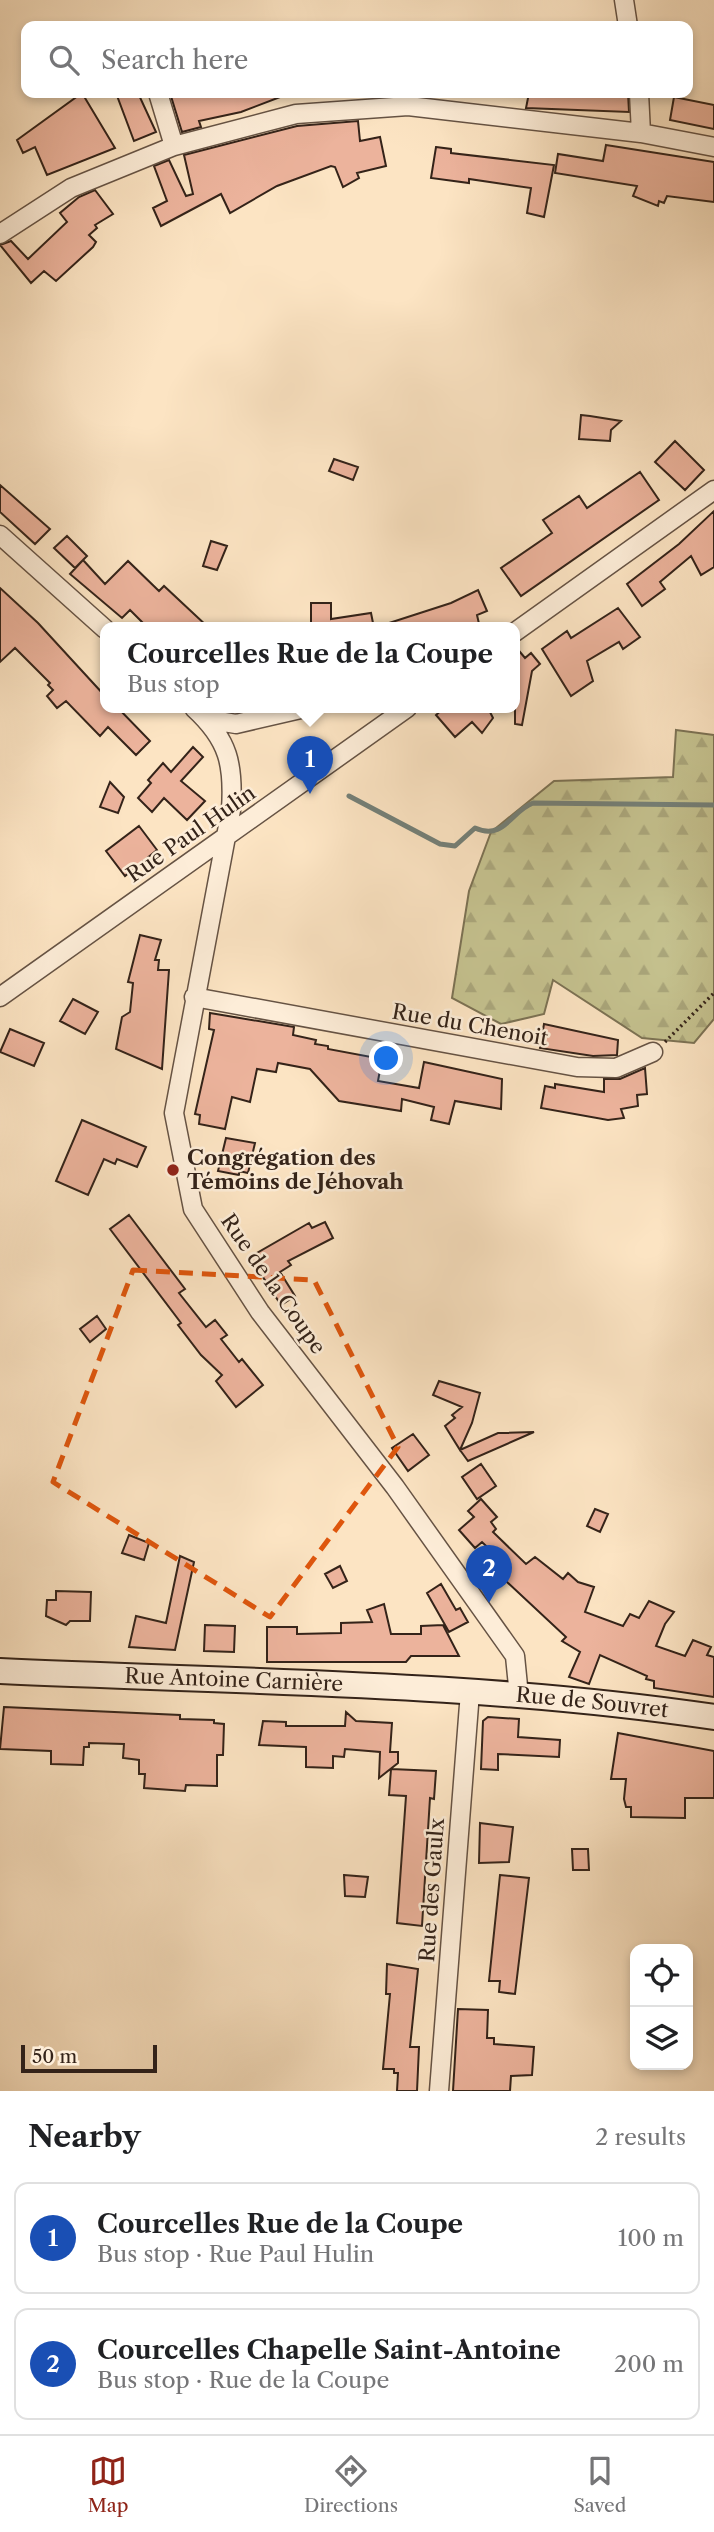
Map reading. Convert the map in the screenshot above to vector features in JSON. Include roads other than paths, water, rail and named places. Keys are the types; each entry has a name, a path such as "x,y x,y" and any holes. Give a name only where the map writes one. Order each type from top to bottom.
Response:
{"main road":[{"name":"Rue Antoine Carnière","path":"0,1671 470,1692"},
{"name":"Rue de Souvret","path":"470,1692 626,1704 714,1717"}],"street":[{"path":"624,0 627,21"},
{"path":"160,98 174,146"},
{"path":"639,98 640,133"},
{"path":"0,234 71,188 174,146 296,114 408,106 640,133 714,147"},
{"path":"520,628 714,490"},
{"path":"0,535 100,625"},
{"path":"200,714 236,724 283,713"},
{"name":"Rue Paul Hulin","path":"0,997 400,713"},
{"name":"Rue de la Coupe","path":"200,714 225,745 233,777 231,810 174,1112 193,1209 260,1312 395,1487 515,1656 519,1696"},
{"name":"Rue du Chenoit","path":"194,997 577,1068 616,1068 653,1052"},
{"name":"Rue des Gaulx","path":"439,2091 470,1692"}],"waterway":[{"path":"349,796 440,844 455,846 475,828 485,831 500,828 533,803 714,805"}],"place":[{"name":"Courcelles Rue de la Coupe","path":"310,794"},
{"name":"Congrégation des Témoins de Jéhovah","path":"173,1170"},
{"name":"Courcelles Chapelle Saint-Antoine","path":"489,1603"}]}
